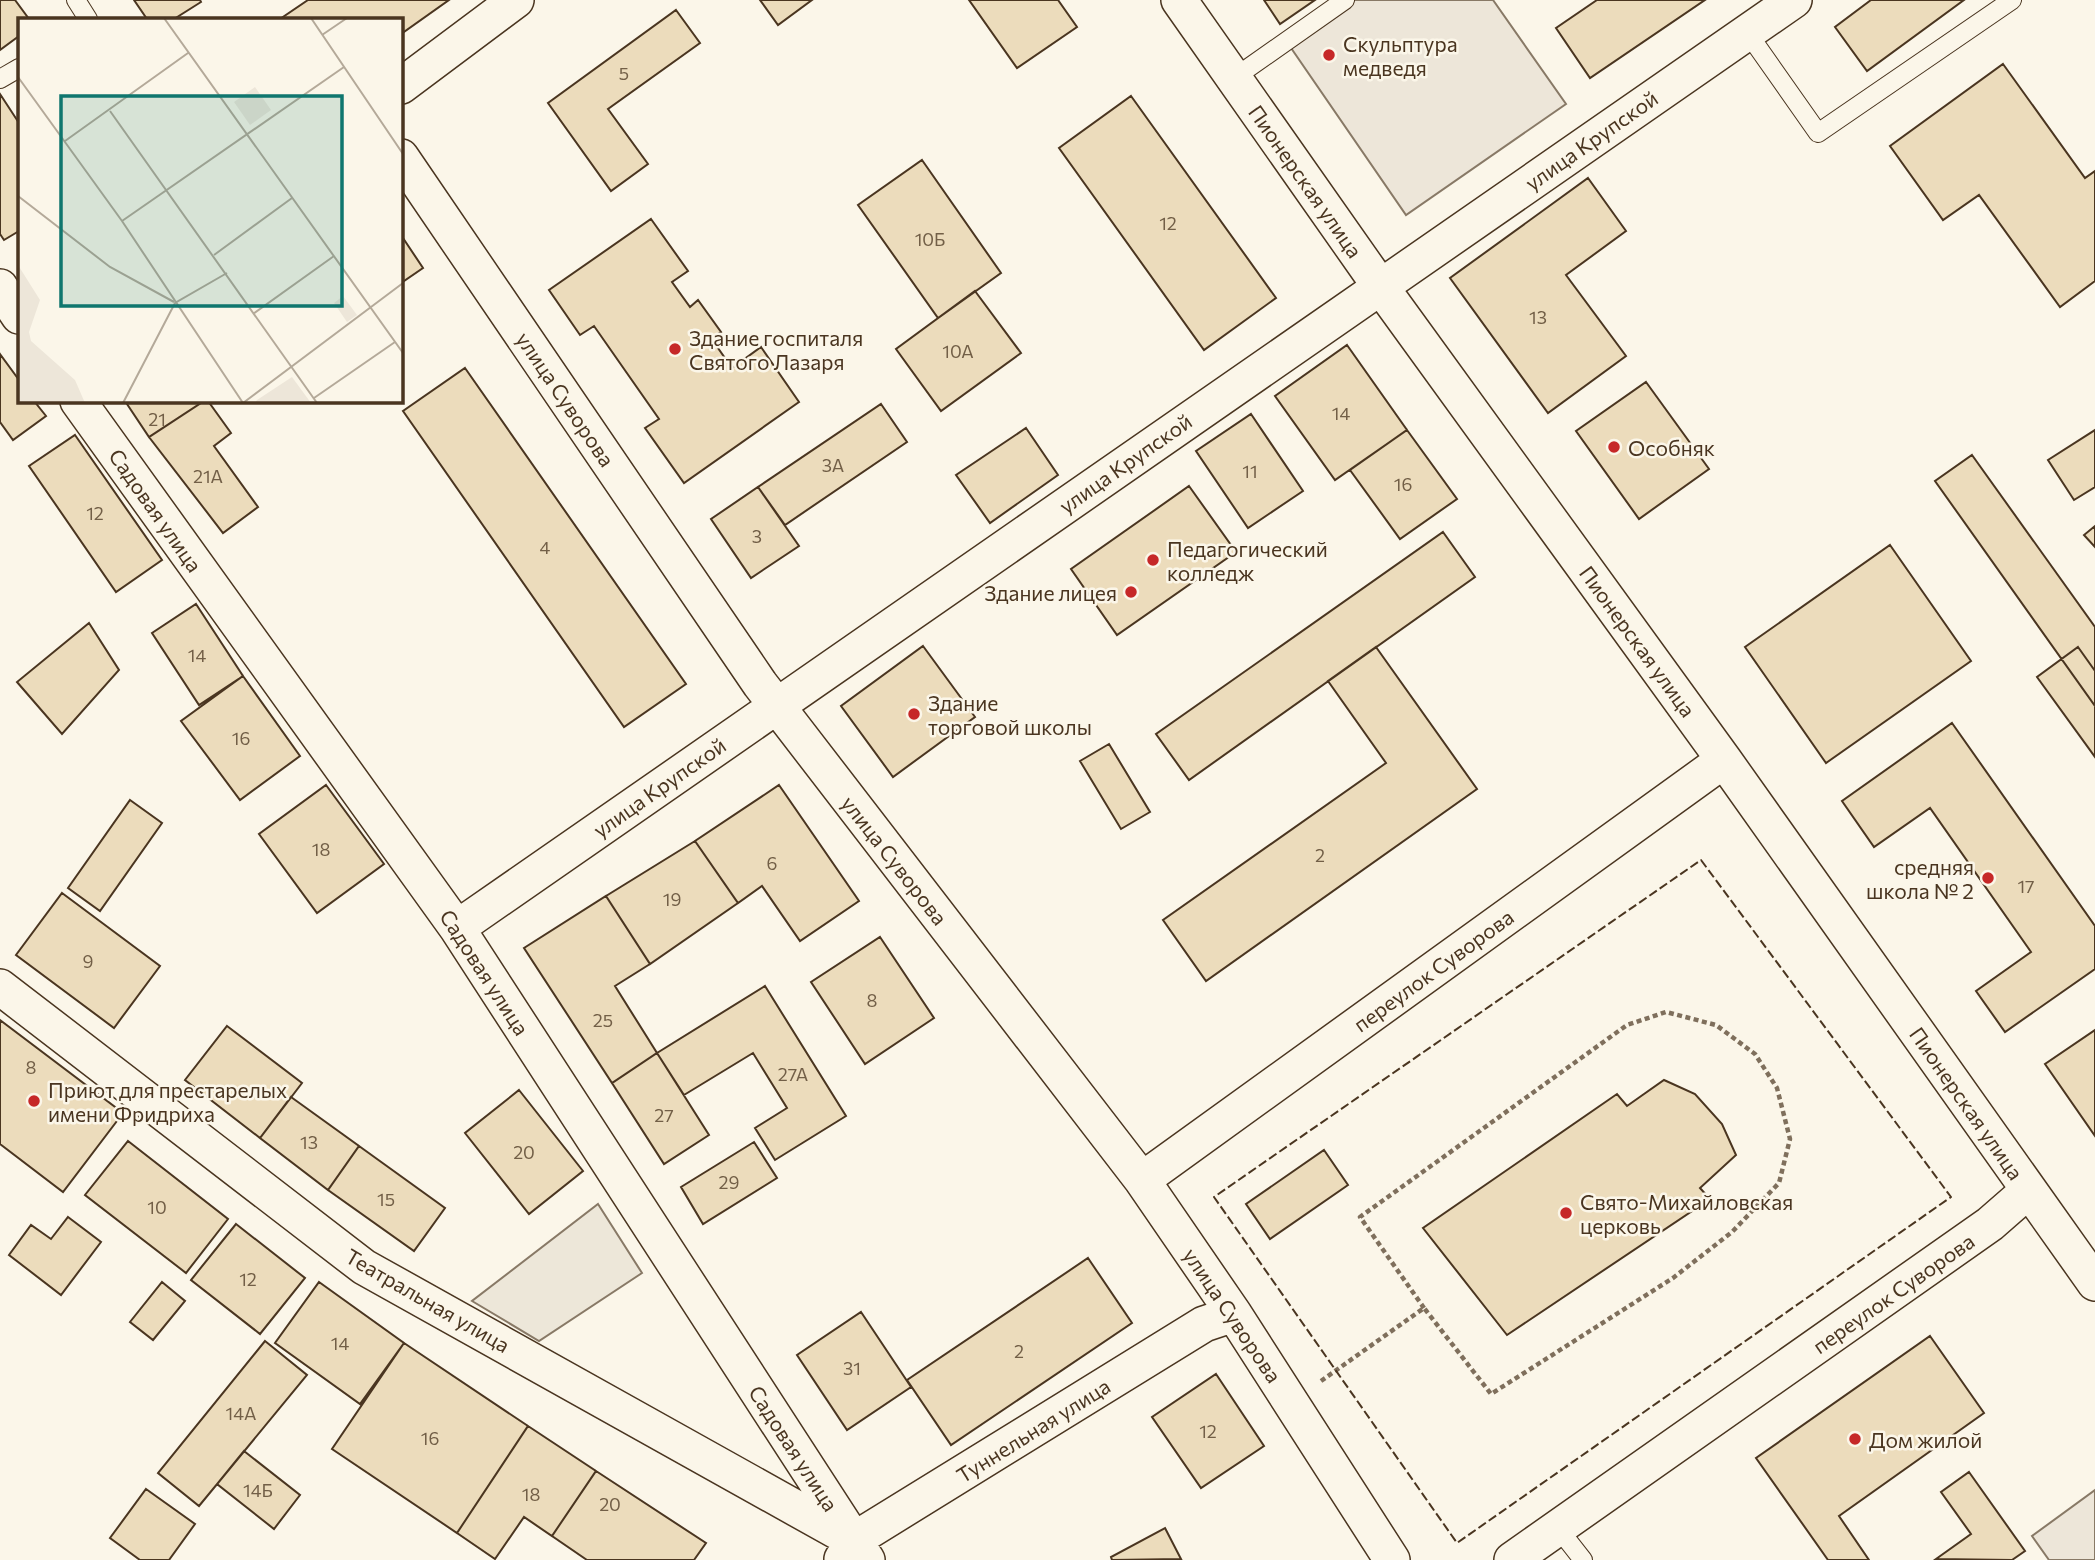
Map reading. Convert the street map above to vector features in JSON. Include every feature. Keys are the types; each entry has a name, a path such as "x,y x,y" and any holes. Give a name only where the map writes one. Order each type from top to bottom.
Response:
{"street":[{"path":"402,85 516,0"},
{"name":"Пионерская улица","path":"1179,0 2095,1283"},
{"name":"улица Крупской","path":"457,929 1380,285 1794,0"},
{"name":"улица Суворова","path":"402,158 777,705 1142,1180 1234,1314 1392,1560"},
{"path":"0,287 18,314"},
{"name":"Садовая улица","path":"79,402 457,929 854,1553"},
{"name":"переулок Суворова","path":"1142,1180 1724,760"},
{"name":"Театральная улица","path":"0,987 364,1267 854,1553"},
{"name":"переулок Суворова","path":"1512,1560 1990,1224 2029,1190"},
{"name":"Туннельная улица","path":"854,1553 1204,1324 1234,1314"}],"lane":[{"path":"76,0 87,18"},
{"path":"1234,78 1345,0"},
{"path":"1747,33 1818,133 2012,0"},
{"path":"0,79 18,69"},
{"path":"1558,1528 1583,1560"}],"path":[{"path":"1665,1012 1716,1025 1755,1054 1777,1088 1790,1139 1779,1183 1732,1233 1673,1278 1491,1394 1424,1308 1360,1217 1627,1025 1665,1012"},
{"path":"1317,1383 1424,1308"}],"shaded area":[{"path":"1353,0 1493,0 1566,104 1406,215 1289,45"},
{"path":"598,1204 642,1273 539,1341 472,1301"},
{"path":"2095,1490 2095,1560 2049,1560 2032,1536"}],"building":[{"path":"0,0 15,0 28,18 18,18 18,37 0,50"},
{"path":"134,0 201,2 176,18 146,18"},
{"path":"308,0 449,0 402,33 402,18 281,18"},
{"path":"760,0 812,0 778,25"},
{"path":"969,0 1058,0 1077,27 1017,68"},
{"path":"1264,0 1315,0 1280,24"},
{"path":"1597,0 1705,0 1590,78 1556,28"},
{"path":"1871,0 1964,0 1867,71 1835,27"},
{"path":"676,10 700,43 608,109 648,164 611,191 548,103"},
{"path":"2003,64 2085,178 2095,171 2095,281 2060,307 1979,195 1943,220 1890,146"},
{"path":"0,94 18,121 18,232 4,240 0,234"},
{"path":"1131,96 1276,298 1204,350 1059,148"},
{"path":"922,160 1001,273 938,318 858,205"},
{"path":"1588,178 1626,231 1566,275 1626,356 1548,413 1450,278"},
{"path":"651,219 688,271 672,282 690,307 698,300 721,332 711,338 732,368 761,347 799,402 684,483 645,428 659,419 594,326 580,335 549,290"},
{"path":"402,236 423,268 402,282"},
{"path":"975,291 1021,353 941,411 896,349"},
{"path":"1347,345 1407,430 1335,480 1275,396"},
{"path":"0,354 18,379 18,402 35,402 46,416 13,440 0,422"},
{"path":"465,368 686,684 624,727 403,411"},
{"path":"1646,382 1709,469 1639,519 1576,431"},
{"path":"126,402 202,402 149,437"},
{"path":"202,402 209,402 231,433 214,446 258,507 223,533 149,437"},
{"path":"881,404 907,442 785,525 758,487"},
{"path":"1251,414 1303,491 1248,528 1196,451"},
{"path":"1026,428 1058,475 990,523 956,475"},
{"path":"1407,430 1457,499 1400,539 1350,470"},
{"path":"2095,430 2095,487 2074,500 2048,460"},
{"path":"75,435 162,560 116,592 29,466"},
{"path":"1972,455 2095,627 2095,706 1935,481"},
{"name":"Педагогический колледж","path":"1189,486 1236,552 1117,635 1071,569"},
{"path":"758,487 799,546 751,578 711,519"},
{"path":"2095,526 2095,547 2084,535"},
{"path":"1443,532 1475,577 1189,780 1156,734"},
{"path":"1890,545 1971,661 1826,763 1745,647"},
{"path":"196,604 243,676 199,705 152,633"},
{"path":"89,623 119,670 62,734 17,682"},
{"path":"923,646 975,717 893,777 841,706"},
{"path":"1376,647 1477,789 1206,981 1163,920 1386,763 1328,681"},
{"path":"2078,647 2095,671 2095,757 2037,677"},
{"path":"243,676 300,756 240,800 181,721"},
{"path":"1952,723 2095,926 2095,969 2005,1032 1976,991 2031,952 1930,808 1874,847 1842,801"},
{"path":"1109,744 1150,812 1121,829 1080,761"},
{"path":"326,785 384,864 317,913 259,834"},
{"path":"779,785 859,901 800,941 762,886 738,903 695,841"},
{"path":"130,800 162,823 100,911 68,888"},
{"path":"695,841 738,903 650,964 606,896"},
{"path":"62,893 160,966 114,1028 16,955"},
{"path":"606,896 650,964 615,986 657,1053 612,1083 524,948"},
{"path":"880,937 934,1018 865,1064 811,982"},
{"path":"765,986 846,1116 775,1160 755,1128 787,1108 753,1053 684,1095 657,1053"},
{"path":"0,1020 123,1113 63,1192 0,1144"},
{"path":"227,1026 302,1083 260,1138 185,1080"},
{"path":"2095,1030 2095,1136 2045,1064"},
{"path":"657,1053 709,1135 664,1164 612,1083"},
{"name":"Свято-Михайловская церковь","path":"1664,1080 1695,1094 1722,1124 1736,1155 1700,1188 1710,1199 1507,1335 1423,1228 1617,1094 1627,1106"},
{"path":"519,1090 583,1171 529,1214 465,1133"},
{"path":"291,1097 359,1146 328,1190 260,1138"},
{"path":"128,1141 228,1219 186,1273 85,1195"},
{"path":"754,1142 777,1178 703,1224 681,1187"},
{"path":"359,1146 445,1208 414,1251 328,1190"},
{"path":"1324,1150 1348,1185 1270,1239 1246,1204"},
{"path":"68,1217 101,1242 61,1295 9,1255 31,1225 51,1239"},
{"path":"236,1224 305,1278 260,1334 191,1280"},
{"path":"1088,1258 1132,1323 951,1445 907,1380"},
{"path":"162,1282 185,1301 153,1340 130,1322"},
{"path":"319,1282 404,1343 360,1404 275,1343"},
{"path":"861,1312 911,1387 847,1430 797,1355"},
{"path":"1930,1336 1984,1413 1839,1516 1869,1560 1828,1560 1756,1458"},
{"path":"265,1341 307,1375 199,1506 158,1473"},
{"path":"404,1343 528,1426 457,1533 332,1449"},
{"path":"1216,1374 1264,1446 1201,1488 1152,1417"},
{"path":"528,1426 596,1471 552,1536 524,1517 495,1559 457,1533"},
{"path":"244,1451 300,1495 274,1529 217,1484"},
{"path":"596,1471 706,1543 694,1560 587,1560 552,1536"},
{"path":"1969,1472 2025,1551 2012,1560 1936,1559 1971,1534 1941,1492"},
{"path":"146,1489 195,1524 169,1560 140,1560 110,1538"},
{"path":"1165,1528 1181,1559 1112,1560 1111,1557"}],"fence":[{"path":"1701,860 1951,1197 1457,1543 1214,1197 1701,860"}],"place":[{"name":"Скульптура медведя","path":"1329,55"},
{"name":"Здание госпиталя Святого Лазаря","path":"675,349"},
{"name":"Особняк","path":"1614,447"},
{"name":"Педагогический колледж","path":"1153,560"},
{"name":"Здание лицея","path":"1131,592"},
{"name":"Здание торговой школы","path":"914,714"},
{"name":"средняя школа № 2","path":"1988,878"},
{"name":"Приют для престарелых имени Фридриха","path":"34,1101"},
{"name":"Свято-Михайловская церковь","path":"1566,1213"},
{"name":"Дом жилой","path":"1855,1439"}]}
